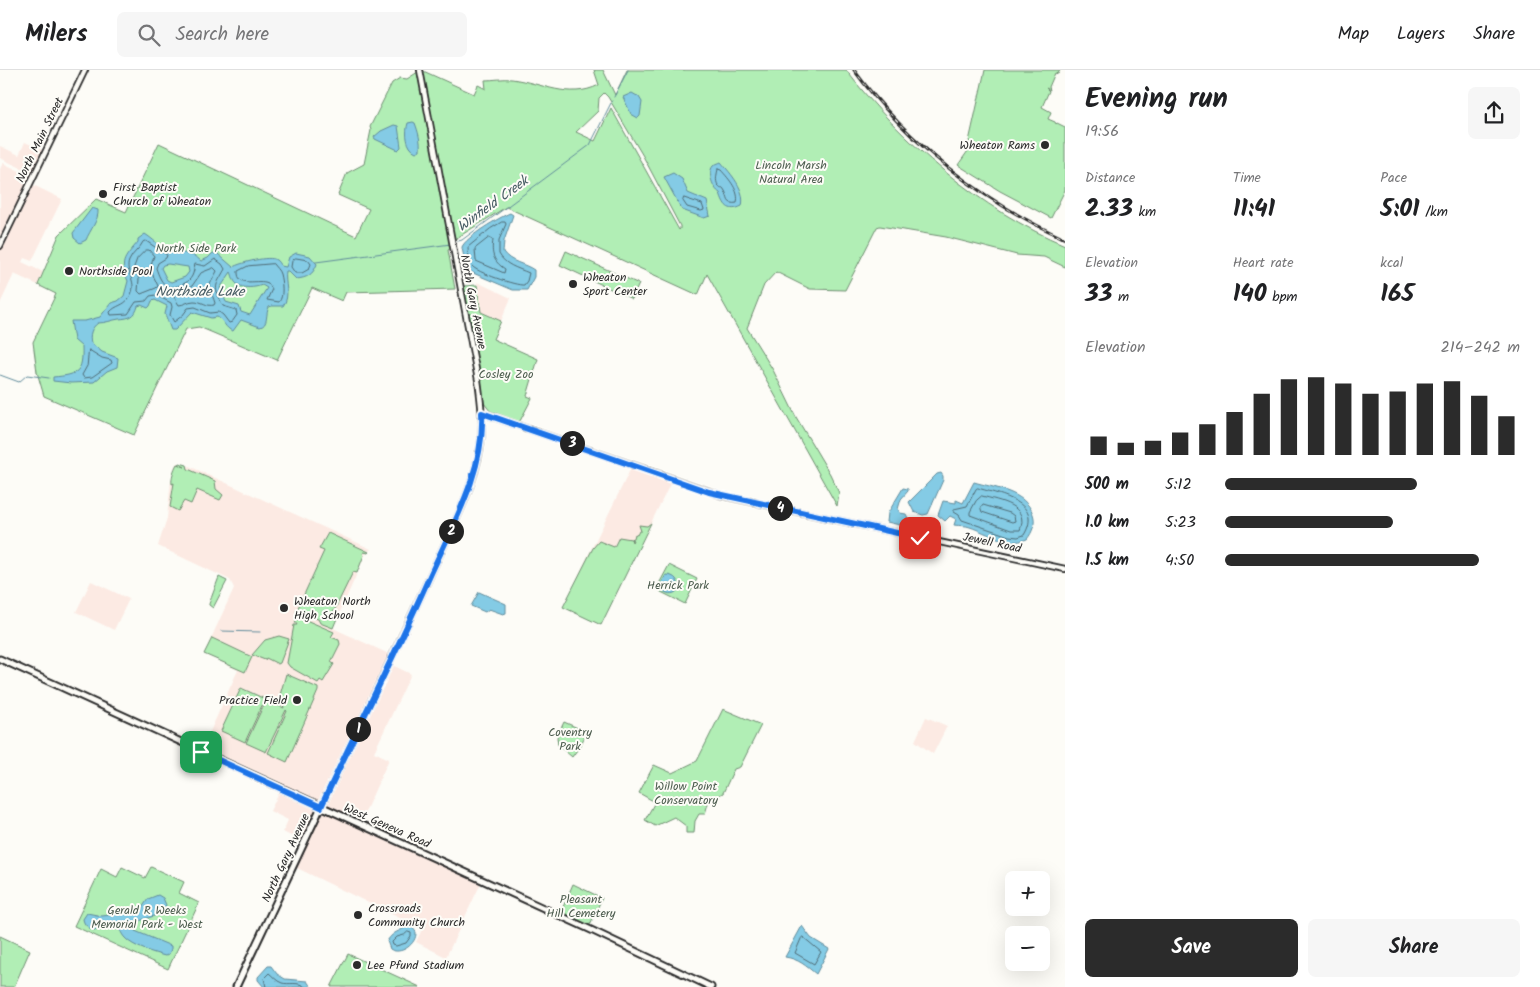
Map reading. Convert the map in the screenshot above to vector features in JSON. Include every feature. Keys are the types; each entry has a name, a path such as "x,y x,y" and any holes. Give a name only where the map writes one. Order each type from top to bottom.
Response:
{"main road":[{"name":"West Geneva Road","path":"0,660 711,987"},
{"name":"North Gary Avenue","path":"236,987 321,807"}],"street":[{"name":"North Main Street","path":"0,246 84,70"},
{"name":"North Gary Avenue","path":"321,807 460,509 480,450 482,413 478,380 420,70"},
{"name":"Jewell Road","path":"482,413 720,495 1065,569"}],"shaded area":[{"path":"25,142 44,151 34,174 0,158 0,146 19,155"},
{"path":"3,163 32,177 0,244 0,169"},
{"path":"31,184 62,199 32,261 24,258 22,262 43,272 38,285 14,274 0,304 0,249"},
{"path":"477,282 511,298 501,321 481,312"},
{"name":"Wheaton North High School","path":"177,463 187,465 371,549 366,553 333,628 391,655 317,803 281,787 282,783 203,747 238,670 204,654 234,588 230,580 158,546 167,518 171,480"},
{"path":"632,466 672,480 601,625 563,607"},
{"path":"91,581 129,599 114,630 76,612"},
{"path":"392,665 411,674 374,752 389,759 360,823 326,808"},
{"path":"926,717 947,726 933,754 915,741"},
{"path":"281,789 320,808 303,842 283,832 288,820 270,811"},
{"path":"322,808 482,881 446,957 416,942 422,929 295,867"}],"green space":[{"path":"421,70 474,94 478,85 486,89 485,80 505,79 523,81 566,91 577,91 599,85 594,70 603,70 615,95 627,70 846,70 891,123 945,171 1003,213 1034,231 1065,245 1065,267 1044,257 1017,255 946,237 880,226 877,227 845,290 810,289 776,272 764,285 747,328 773,370 796,417 830,474 839,493 837,506 707,274 698,295 506,207 452,241 453,247 448,250 455,289 346,292 342,301 312,288 277,360 199,327 186,329 134,435 44,396 37,372 33,342 56,294 38,285 59,235 96,199 126,212 159,143 356,236 369,209 338,195 347,173 364,164 370,127 392,83 400,78 407,79","holes":["604,93 643,156 680,226 679,230 611,108 595,141 576,132 598,111 599,98"]},
{"path":"985,70 1060,70 1058,74 1055,73 1049,87 1050,90 1046,88 1049,91 1042,107 1051,112 1048,119 1065,127 1065,190 1051,218 1000,191 958,165 970,148 968,146"},
{"path":"566,251 639,284 632,299 560,265"},
{"name":"Cosley Zoo","path":"477,285 481,312 501,321 493,339 538,359 527,396 532,398 518,422 490,411 484,403 464,286"},
{"path":"177,464 185,467 178,464 187,465 188,469 215,481 216,489 223,495 220,500 197,490 191,504 184,501 178,511 170,507 174,471"},
{"path":"651,523 601,625 563,607 593,548 599,541 614,547 619,537 631,539 641,531 639,525 647,526"},
{"path":"328,533 369,552 364,552 357,573 353,572 333,613 338,616 333,628 320,623 318,619 296,612 324,551 319,549"},
{"name":"Herrick Park","path":"669,565 697,579 685,604 658,589"},
{"path":"219,577 227,581 213,608 209,604"},
{"path":"299,617 334,632 331,637 339,640 340,644 331,662 334,664 323,682 320,680 318,683 290,667 287,663 294,625 297,625 295,622"},
{"path":"279,636 289,639 280,663 278,664 266,658 265,660 252,655 265,640"},
{"path":"212,638 252,657 245,672 204,654"},
{"path":"286,674 318,688 287,762 268,753 286,710 266,752 246,743 266,700 284,708 280,695"},
{"path":"241,688 265,699 245,742 221,731"},
{"name":"Willow Point Conservatory","path":"723,709 761,725 740,767 734,769 723,793 709,800 705,814 699,814 695,821 694,833 686,833 686,826 674,817 655,826 645,820 655,802 639,793 654,765 672,773 697,761"},
{"name":"Coventry Park","path":"564,722 587,732 572,757 558,745 557,737"},
{"name":"Gerald R Weeks Memorial Park - West","path":"122,867 145,878 151,867 184,882 179,893 199,903 168,969 74,926 101,869 117,877"},
{"name":"Pleasant Hill Cemetery","path":"573,884 602,898 589,927 560,914"},
{"path":"0,936 30,950 14,987 0,987"},
{"name":"Lee Pfund Stadium","path":"348,954 420,987 331,987"}],"water":[{"path":"632,93 639,97 642,102 638,118 631,114 623,97"},
{"path":"413,122 416,126 420,143 420,150 416,152 410,147 407,135 408,123"},
{"path":"394,125 398,126 401,147 398,150 374,137 381,131"},
{"path":"721,162 740,188 743,200 742,206 733,209 727,207 720,193 713,185 711,169 714,165"},
{"path":"673,173 682,179 688,193 707,201 710,216 704,218 682,210 664,177"},
{"path":"92,208 98,210 97,218 86,240 80,243 74,238 73,233"},
{"path":"510,213 513,215 504,241 503,252 514,261 534,270 534,277 527,290 513,290 473,273 467,269 463,254 462,247 470,238 491,223"},
{"name":"Northside Lake","path":"145,234 165,249 189,254 201,261 213,253 218,254 233,267 268,258 276,260 281,266 286,267 289,257 296,253 310,256 317,264 309,275 303,278 296,279 286,271 287,298 283,306 269,307 266,322 263,326 260,327 241,320 233,331 217,317 211,318 192,312 175,330 171,330 165,314 167,306 155,300 152,301 148,308 141,305 138,306 134,315 98,323 91,332 91,343 102,352 118,358 117,367 107,371 94,382 71,383 53,381 53,377 68,375 77,371 80,367 82,347 74,340 71,321 85,321 100,317 111,303 118,301 124,296 128,281 124,264 138,239","holes":["163,265 188,267 189,272 185,277 171,282 167,280 161,268","231,272 237,284 242,287 249,288 262,285 267,288 250,315 241,312 239,306 226,302 220,288"]},
{"path":"941,473 943,480 928,514 923,515 914,512 909,502 937,474"},
{"path":"974,482 1016,495 1029,506 1034,517 1034,524 1027,539 1020,541 1005,540 968,526 954,525 956,519 950,516 945,521 938,515 943,501 956,503 956,500 963,503"},
{"path":"903,488 908,489 908,491 901,499 898,509 900,513 906,514 908,518 904,526 887,522 888,513"},
{"path":"666,575 674,577 677,581 678,590 672,594 661,589"},
{"path":"479,592 506,604 506,613 503,614 489,609 485,612 471,606"},
{"path":"158,895 163,898 166,905 162,912 136,922 134,927 135,931 171,946 169,954 165,956 133,944 125,938 116,925 113,924 94,930 87,926 83,919 87,913 102,916 127,913 142,908 148,899"},
{"path":"407,926 411,926 416,932 414,941 403,950 394,951 390,949 387,941 394,933"},
{"path":"802,926 811,938 829,949 816,974 798,961 785,957"},
{"path":"268,966 271,966 277,974 285,979 307,981 311,987 264,987 258,980 258,977"}],"waterway":[{"name":"Winfield Creek","path":"614,97 628,70"},
{"name":"Winfield Creek","path":"454,242 462,240 590,145 612,101"},
{"name":"Winfield Creek","path":"316,262 451,244"},
{"path":"0,375 19,382 27,375 49,378"},
{"path":"221,631 260,632"}],"railway":[{"path":"854,70 898,122 949,168 1005,207 1065,239"}],"place":[{"name":"Wheaton Rams","path":"1045,145"},
{"name":"First Baptist Church of Wheaton","path":"103,194"},
{"name":"Northside Pool","path":"69,271"},
{"name":"Wheaton Sport Center","path":"573,284"},
{"name":"Wheaton North High School","path":"284,608"},
{"name":"Practice Field","path":"297,700"},
{"name":"Crossroads Community Church","path":"358,915"},
{"name":"Lee Pfund Stadium","path":"357,965"}],"route":[{"path":"201,752 321,807 385,674 460,509 480,450 482,413 709,492 920,538"}],"park label":[{"name":"Lincoln Marsh Natural Area","path":"791,172"},
{"name":"North Side Park","path":"196,248"}]}
